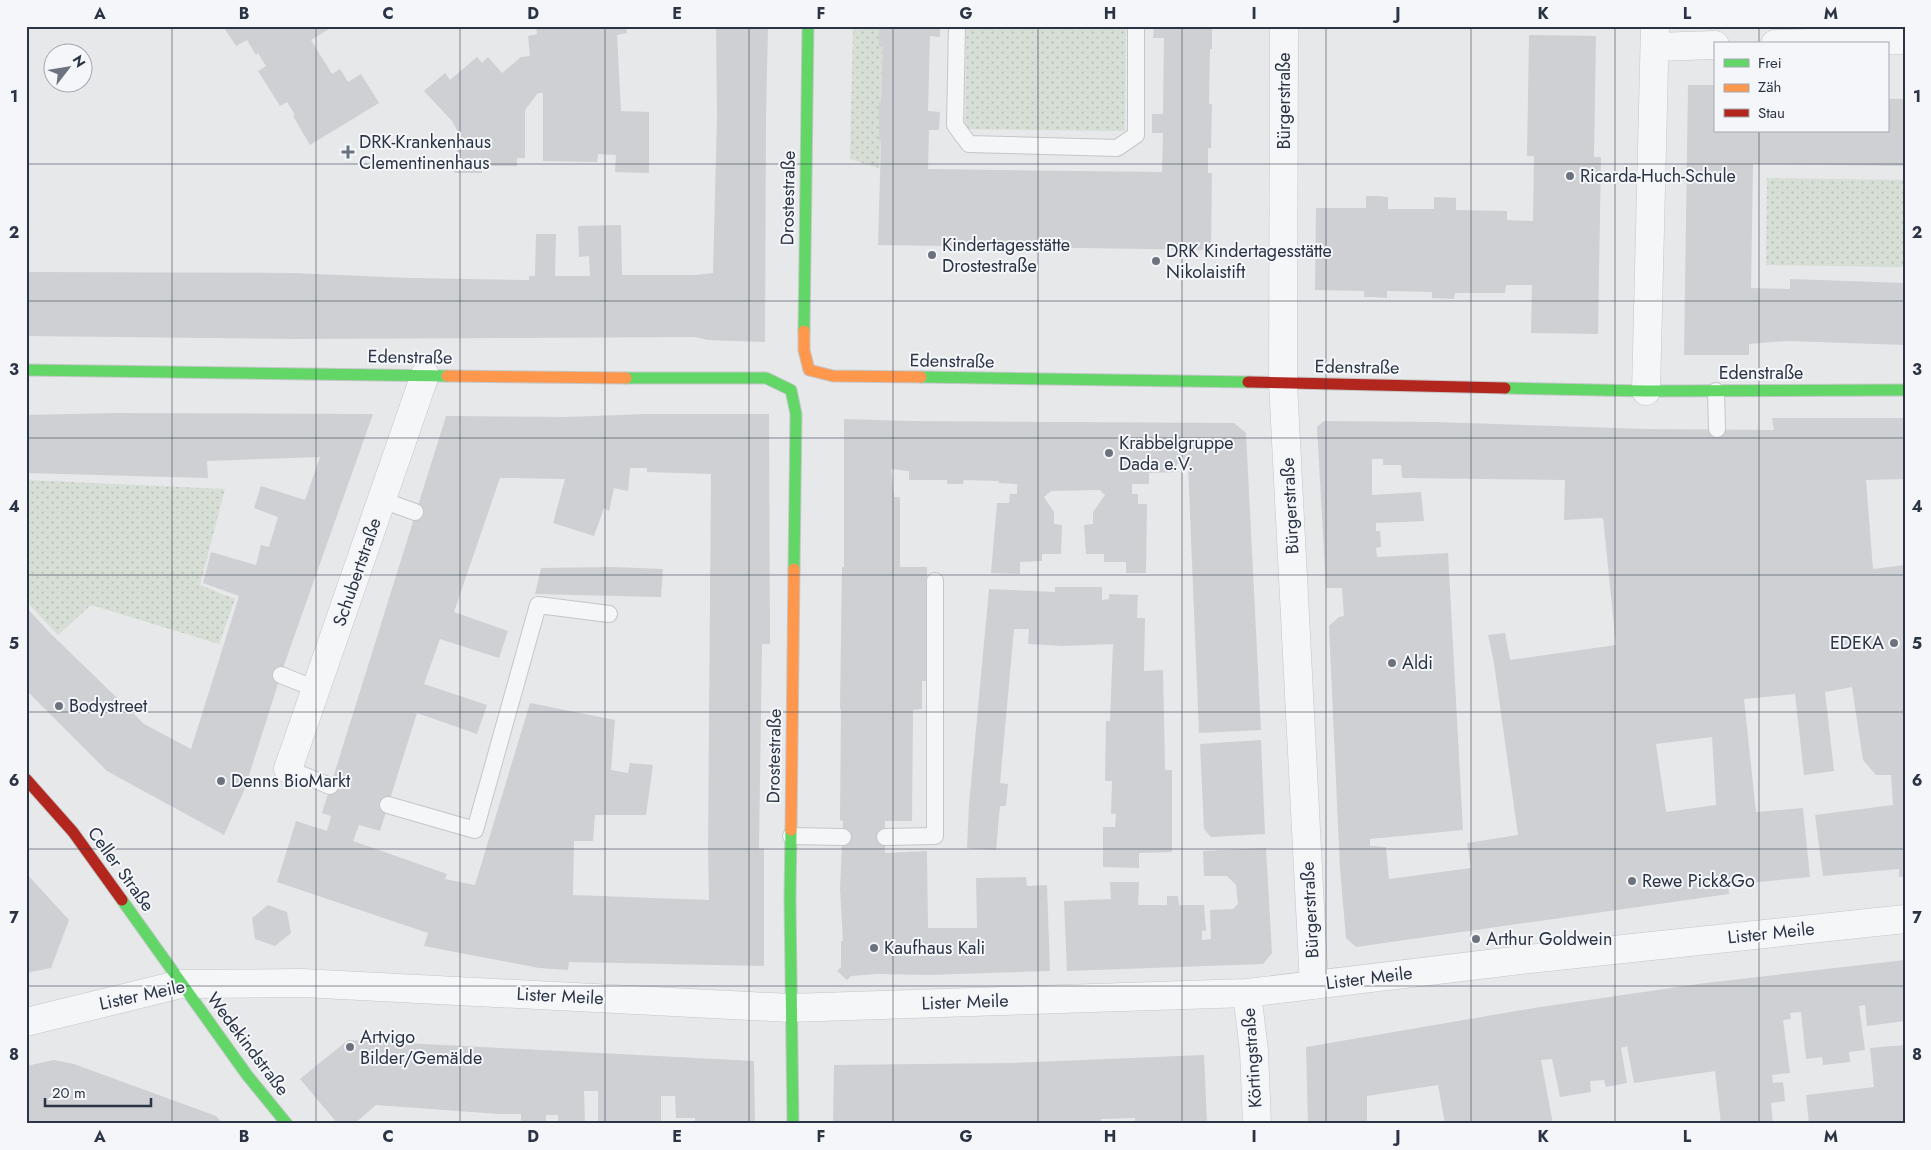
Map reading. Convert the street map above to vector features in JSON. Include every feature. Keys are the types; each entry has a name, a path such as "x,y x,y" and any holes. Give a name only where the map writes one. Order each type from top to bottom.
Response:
{"street":[{"name":"Drostestraße","path":"808,26 804,350 809,370"},
{"name":"Bürgerstraße","path":"1284,26 1283,383 1314,985"},
{"path":"1646,391 1655,37 1714,45"},
{"path":"1840,42 1905,40"},
{"name":"Edenstraße","path":"26,370 564,378 766,378 790,390"},
{"name":"Edenstraße","path":"809,370 833,376 1646,391 1905,390"},
{"name":"Schubertstraße","path":"288,769 425,375"},
{"name":"Drostestraße","path":"790,390 796,414 790,1008 793,1124"},
{"name":"Celler Straße","path":"26,779 73,832 181,984"},
{"name":"Lister Meile","path":"26,1022 181,984 302,983 790,1008 1247,993 1539,958 1905,919"},
{"name":"Wedekindstraße","path":"181,984 247,1075 287,1124"},
{"name":"Körtingstraße","path":"1247,993 1254,1051 1257,1124"}],"lane":[{"path":"957,26 955,125 969,144 1117,148 1136,136 1136,26"},
{"path":"1716,391 1717,429"},
{"path":"382,500 415,512"},
{"path":"885,837 935,836 935,581"},
{"path":"388,805 475,830 538,605 609,614"},
{"path":"281,676 316,689"},
{"path":"288,769 330,786"},
{"path":"791,836 843,837"}],"shaded area":[{"path":"853,26 879,26 883,47 881,102 879,102 879,140 881,141 879,168 850,159"},
{"path":"966,26 1126,26 1125,131 965,129"},
{"path":"1767,178 1905,180 1905,267 1766,265"},
{"path":"26,480 225,489 200,585 235,599 219,644 91,605 58,635 26,601"}],"building":[{"path":"223,26 334,26 311,40 332,74 340,69 348,82 361,74 379,103 310,145 287,102 280,106 258,71 266,66 258,53 256,55 247,40 236,46"},
{"path":"536,26 626,26 627,33 617,35 621,111 649,112 649,173 615,172 616,155 598,154 597,162 543,161 543,93 538,93 525,110 525,158 517,158 517,166 482,166 482,173 454,173 454,156 457,156 457,130 452,121 424,91 445,73 450,80 477,57 482,63 488,57 502,73 521,57 530,56 528,36 537,34"},
{"path":"716,26 768,26 765,342 708,340 695,337 291,339 26,336 26,272 292,273 410,278 529,280 529,276 535,276 536,234 556,234 555,276 590,276 589,256 579,257 578,226 621,225 622,275 695,275 713,273 717,116"},
{"path":"879,26 940,26 940,37 930,36 928,111 940,112 939,130 929,130 928,169 1162,172 1163,133 1152,133 1152,114 1163,114 1164,38 1153,38 1154,26 1212,26 1209,104 1212,104 1211,148 1208,148 1208,173 1212,173 1211,250 878,245 881,141 879,141 879,102 881,102 883,47 879,47"},
{"name":"Ricarda-Huch-Schule","path":"1529,35 1596,36 1594,157 1601,157 1598,334 1531,333 1532,285 1506,285 1505,293 1455,293 1454,299 1432,298 1432,292 1387,291 1387,298 1364,297 1364,291 1315,290 1316,208 1366,208 1366,196 1377,196 1388,197 1388,209 1434,209 1434,197 1456,198 1456,210 1507,211 1507,220 1533,221 1534,156 1527,156"},
{"path":"1688,85 1714,85 1714,132 1888,132 1888,99 1905,99 1905,166 1753,164 1751,288 1790,289 1790,279 1905,283 1905,345 1788,341 1749,344 1749,355 1684,355"},
{"path":"115,413 373,414 283,668 244,791 224,835 107,771 26,690 26,607 51,634 144,724 191,749 239,596 203,583 211,552 256,565 261,545 269,547 278,517 254,508 261,486 305,500 320,457 207,461 208,478 26,473 26,415"},
{"path":"648,414 769,414 770,644 762,644 759,849 764,848 764,966 569,962 568,970 539,968 424,946 428,933 277,882 296,821 327,831 331,816 322,813 446,416 566,417","holes":["630,468 647,468 647,472 711,474 709,900 573,895 574,841 593,841 595,815 646,815 653,765 630,763 628,773 611,770 615,720 530,703 475,885 445,879 447,874 353,841 359,825 380,831 417,713 477,734 487,705 424,684 440,639 499,658 508,631 454,612 500,478 565,479 553,523 594,536 604,508 609,511 614,488 628,491"]},
{"path":"1772,418 1905,418 1905,479 1866,480 1873,569 1905,565 1905,876 1899,877 1899,869 1823,876 1815,815 1893,805 1891,775 1876,775 1863,760 1852,687 1825,692 1834,771 1804,775 1795,694 1744,699 1756,812 1803,808 1810,877 1728,885 1729,894 1356,947 1346,938 1340,869 1329,626 1339,617 1344,616 1342,588 1326,588 1317,427 1324,421 1434,422 1647,429 1774,430","holes":["1372,459 1383,459 1383,465 1401,465 1402,478 1565,480 1564,520 1603,518 1616,645 1510,660 1505,633 1488,635 1494,663 1518,835 1467,843 1471,868 1389,879 1386,847 1370,846 1370,839 1463,830 1448,553 1377,557 1376,548 1381,547 1380,531 1376,531 1376,523 1424,521 1421,492 1372,495","1712,737 1716,805 1666,812 1656,744"]},
{"path":"844,419 1234,423 1246,433 1261,730 1199,733 1188,464 1177,464 1177,472 1149,473 1149,484 1132,484 1132,494 1138,494 1138,504 1147,504 1146,573 1126,573 1126,562 1104,562 1104,554 1086,554 1084,525 1093,524 1093,512 1105,495 1100,490 1051,491 1044,497 1054,512 1054,524 1062,525 1061,554 1042,554 1042,561 1020,562 1020,574 991,573 997,503 1009,503 1010,494 1017,494 1017,484 999,483 999,481 964,480 963,484 947,484 947,480 909,480 909,471 891,469 894,497 900,497 900,567 927,567 926,681 922,681 922,709 913,710 912,821 885,821 885,853 927,851 928,928 977,928 976,878 1026,877 1027,886 1047,885 1050,971 929,975 877,974 851,976 847,980 837,971 841,967 841,941 843,941 840,889 843,821 840,820 840,709 842,567 844,567"},
{"path":"613,567 663,569 661,597 535,594 541,568"},
{"path":"1055,587 1102,587 1102,600 1109,599 1109,594 1138,595 1137,618 1145,618 1144,671 1163,670 1165,770 1172,770 1172,852 1139,853 1139,868 1103,867 1103,827 1115,827 1116,814 1111,814 1112,781 1105,781 1106,721 1110,721 1113,644 1063,646 1028,644 1029,629 1014,629 1000,783 1008,784 1006,806 1000,806 996,850 967,848 969,805 989,589 1055,592"},
{"path":"1261,740 1265,834 1211,837 1204,829 1200,744"},
{"path":"1266,848 1272,953 1263,964 1067,971 1064,901 1111,899 1110,882 1139,882 1138,905 1167,905 1167,896 1178,896 1179,905 1204,905 1206,931 1202,930 1202,940 1211,939 1210,910 1233,909 1238,904 1236,885 1227,876 1204,876 1203,851"},
{"path":"26,873 69,920 51,968 26,973"},
{"path":"268,905 287,912 291,933 275,946 255,939 252,918"},
{"path":"1905,960 1905,1021 1867,1026 1865,1005 1859,1006 1865,1050 1849,1052 1850,1062 1823,1065 1822,1057 1806,1059 1801,1012 1790,1013 1791,1019 1783,1020 1790,1073 1772,1075 1773,1083 1783,1082 1785,1101 1771,1103 1773,1124 1721,1124 1715,1071 1634,1083 1627,1046 1621,1048 1627,1083 1606,1087 1604,1080 1590,1081 1591,1092 1560,1097 1552,1059 1541,1060 1553,1124 1445,1124 1438,1085 1367,1096 1367,1124 1308,1124 1306,1047 1534,1008 1705,983"},
{"path":"348,1040 754,1061 755,1124 695,1124 695,1118 676,1118 675,1096 661,1096 661,1124 598,1124 598,1091 584,1091 585,1124 558,1124 558,1115 546,1115 546,1124 521,1124 521,1114 376,1105 354,1124 338,1124 300,1079"},
{"path":"1905,1045 1905,1124 1809,1124 1806,1095 1874,1087 1870,1048"},
{"path":"1204,1055 1207,1124 1135,1124 1135,1118 1101,1119 1101,1124 1069,1124 1069,1121 1046,1124 833,1124 834,1065 1013,1063"},
{"path":"54,1060 74,1064 216,1116 223,1124 26,1124 26,1066"}],"traffic: fast":[{"path":"804,331 808,26"},
{"path":"26,370 447,376"},
{"path":"921,377 1248,382"},
{"path":"626,378 766,378 791,390 796,414 794,569"},
{"path":"1505,388 1646,391 1905,390"},
{"path":"791,830 793,1124"},
{"path":"122,900 247,1075 287,1124"}],"traffic: slow":[{"path":"804,331 804,350 809,370 833,376 921,377"},
{"path":"447,376 626,378"},
{"path":"791,830 794,569"}],"traffic: jam":[{"path":"1248,382 1505,388"},
{"path":"26,779 73,832 122,900"}],"place":[{"name":"DRK-Krankenhaus Clementinenhaus","path":"348,152"},
{"name":"Ricarda-Huch-Schule","path":"1570,176"},
{"name":"Kindertagesstätte Drostestraße","path":"932,255"},
{"name":"DRK Kindertagesstätte Nikolaistift","path":"1156,261"},
{"name":"Krabbelgruppe Dada e.V.","path":"1109,453"},
{"name":"EDEKA","path":"1894,643"},
{"name":"Aldi","path":"1392,663"},
{"name":"Bodystreet","path":"59,706"},
{"name":"Denns BioMarkt","path":"221,781"},
{"name":"Rewe Pick&Go","path":"1632,881"},
{"name":"Arthur Goldwein","path":"1476,939"},
{"name":"Kaufhaus Kali","path":"874,948"},
{"name":"Artvigo Bilder/Gemälde","path":"350,1047"}]}
